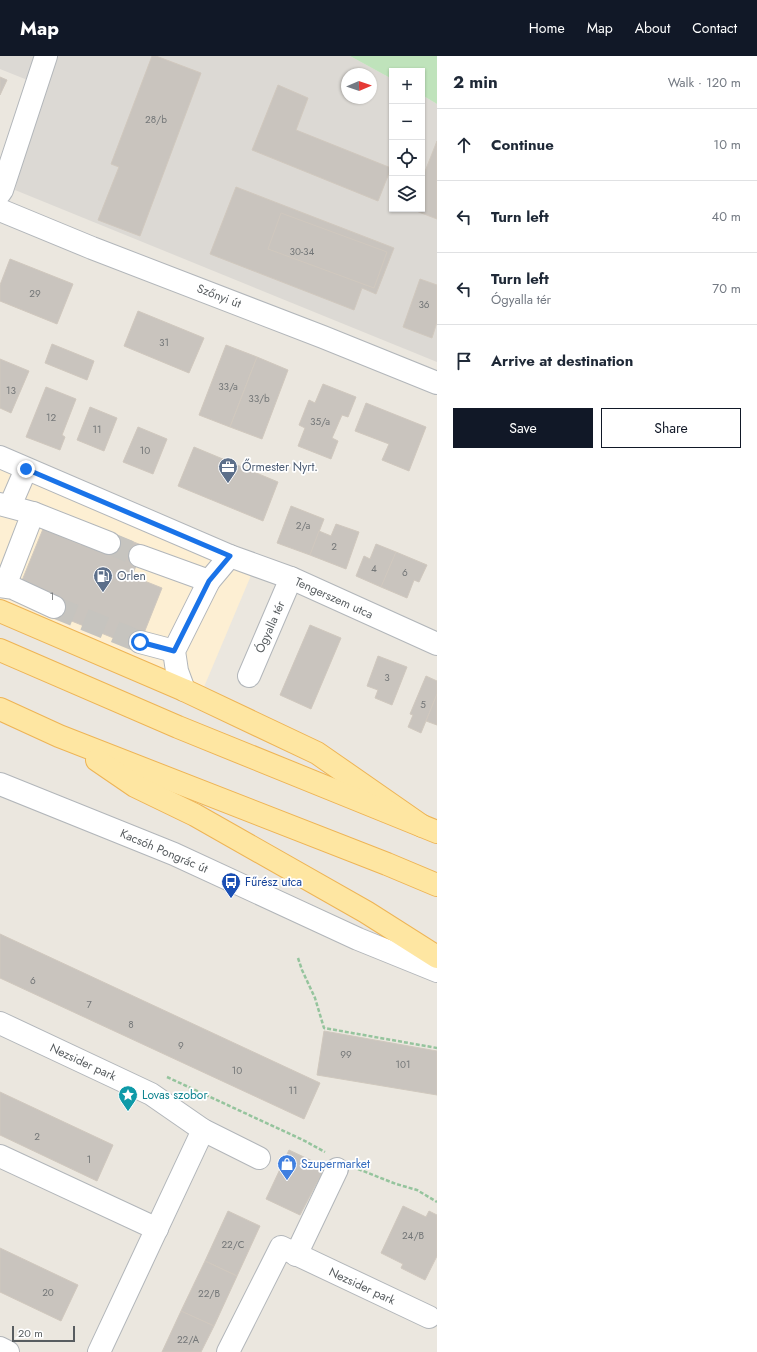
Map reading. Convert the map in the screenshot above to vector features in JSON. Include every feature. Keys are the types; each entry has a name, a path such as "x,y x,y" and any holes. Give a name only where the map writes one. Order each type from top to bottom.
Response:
{"main road":[{"path":"0,610 184,690 317,752 430,829"},
{"path":"0,650 178,727 430,829"},
{"path":"0,709 59,736 372,858 437,885"},
{"path":"59,736 136,786 202,819 366,912 437,957"}],"street":[{"path":"0,193 46,56"},
{"name":"Szőnyi út","path":"0,210 92,248 324,337 437,383"},
{"path":"0,458 230,556 209,581 174,651 177,671 184,690"},
{"path":"26,469 5,505 33,513 109,543"},
{"path":"33,513 3,578 13,588 54,607"},
{"path":"140,556 209,581"},
{"name":"Tengerszem utca","path":"230,556 291,578 437,644"},
{"name":"Ógyalla tér","path":"249,676 291,578"},
{"path":"140,642 174,651"},
{"name":"Kacsóh Pongrác út","path":"0,784 174,854 358,939 437,971"},
{"name":"Nezsider park","path":"0,1023 152,1094 203,1130 259,1158"},
{"path":"99,1352 203,1130"},
{"path":"0,1156 156,1229"},
{"path":"296,1254 340,1164"},
{"name":"Nezsider park","path":"228,1352 281,1248 429,1317"},
{"path":"0,1348 8,1352"}],"path":[{"path":"298,958 315,998 324,1028 437,1048"},
{"path":"166,1076 303,1140 340,1164 417,1190 437,1202"}],"shaded area":[{"path":"0,56 350,56 372,68 341,68 341,104 377,104 377,71 389,77 389,212 425,212 425,97 437,104 437,362 15,190 40,85 0,69"},
{"path":"0,464 252,573 204,687 0,599"}],"green space":[{"path":"350,56 437,56 437,104 425,97 425,68 389,68 389,77 377,71 377,68 372,68"}],"building":[{"path":"152,56 156,56 201,73 140,236 98,220 119,167 111,164"},
{"path":"0,77 7,80 0,95"},
{"path":"278,85 308,98 296,130 389,167 389,173 378,201 252,150"},
{"path":"437,141 437,219 419,212 425,212 425,171"},
{"path":"236,187 394,248 376,294 362,288 354,310 210,254"},
{"path":"281,213 387,252 374,288 268,249"},
{"path":"10,259 73,284 57,324 0,301 0,285"},
{"path":"420,279 437,285 437,322 432,338 403,327"},
{"path":"138,311 204,338 189,373 124,346"},
{"path":"52,344 94,361 87,380 45,363"},
{"path":"226,345 257,357 230,427 199,415"},
{"path":"257,357 288,370 262,439 230,427"},
{"path":"0,359 29,371 11,413 0,408"},
{"path":"323,384 356,397 348,417 342,415 332,438 338,441 331,459 298,446 305,428 299,425 309,400 315,403"},
{"path":"46,387 76,399 62,435 65,437 60,450 26,437"},
{"path":"366,403 426,427 409,471 382,460 389,444 355,431"},
{"path":"90,407 117,418 104,451 77,440"},
{"path":"138,427 167,439 153,474 123,462"},
{"name":"Őrmester Nyrt.","path":"194,447 278,482 263,521 178,486"},
{"path":"291,506 324,519 310,555 277,543"},
{"path":"336,524 359,532 346,569 310,555 319,531 331,536"},
{"name":"Orlen","path":"43,529 81,545 82,542 113,534 144,546 132,576 162,588 138,648 52,613 21,583"},
{"path":"376,544 396,552 381,587 356,576 364,556 370,559"},
{"path":"396,552 427,565 419,582 414,580 407,598 381,587"},
{"path":"310,625 341,638 311,709 280,695"},
{"path":"378,656 407,667 392,705 375,698 378,690 367,686"},
{"path":"426,676 437,681 437,694 421,733 408,727 413,715 410,714"},
{"path":"437,694 437,725 426,721"},
{"path":"0,934 320,1083 304,1119 0,978"},
{"path":"324,1031 437,1051 437,1095 317,1075"},
{"path":"0,1092 113,1145 97,1181 0,1135"},
{"path":"289,1150 325,1167 300,1215 266,1199"},
{"path":"403,1206 426,1217 429,1211 437,1215 437,1256 425,1280 401,1268 403,1264 381,1253"},
{"path":"228,1211 260,1226 237,1276 205,1261"},
{"path":"0,1248 78,1285 61,1321 0,1292"},
{"path":"205,1261 237,1276 214,1326 181,1311"},
{"path":"181,1311 214,1326 201,1352 162,1352"}],"tunnel":[{"path":"109,543 140,556"},
{"path":"54,607 140,642"}],"place":[{"name":"Őrmester Nyrt.","path":"228,484"},
{"name":"Orlen","path":"103,593"},
{"name":"Fűrész utca","path":"231,899"},
{"name":"Lovas szobor","path":"128,1112"},
{"name":"Szupermarket","path":"287,1181"}],"route":[{"path":"26,469 230,556 209,581 174,651 140,642"}]}
